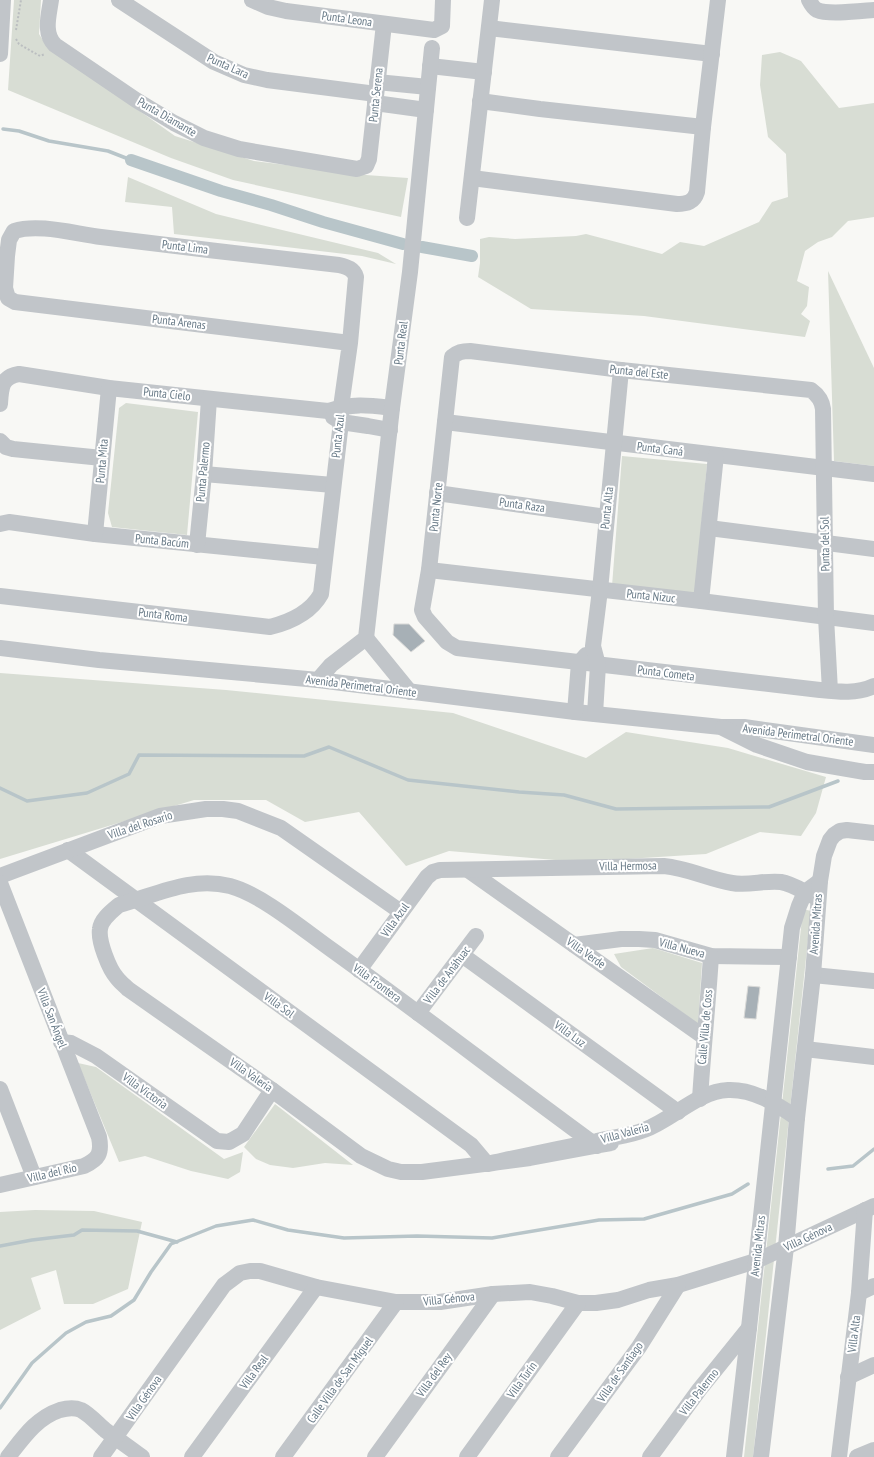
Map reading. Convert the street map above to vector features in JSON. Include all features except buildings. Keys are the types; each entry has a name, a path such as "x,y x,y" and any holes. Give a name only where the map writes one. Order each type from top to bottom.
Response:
{"street":[{"path":"0,54 3,0"},
{"path":"51,0 48,28 50,38 54,43"},
{"name":"Punta Lara","path":"119,0 214,62 244,76 376,93"},
{"name":"Punta Leona","path":"252,0 268,7 286,11 434,30 442,26 443,0"},
{"path":"467,218 492,0"},
{"path":"472,178 678,204 687,203 694,200 697,192 703,126 718,0"},
{"path":"809,0 813,7 827,12 874,10"},
{"name":"Punta Serena","path":"366,166 370,152 384,24"},
{"path":"489,28 712,54"},
{"name":"Punta Diamante","path":"54,43 155,112 188,131 204,138 247,150 357,169 366,166"},
{"name":"Punta Real","path":"366,638 392,408 410,272 432,48"},
{"path":"430,66 484,72"},
{"path":"376,93 428,88"},
{"path":"376,93 426,110"},
{"path":"480,101 540,109 703,126"},
{"name":"Punta Lima","path":"8,298 5,288 9,240 14,231 22,228 35,228 339,265 349,268 354,272"},
{"name":"Punta Azul","path":"318,600 321,594 333,485 337,413 350,343 356,277 354,272"},
{"name":"Punta Arenas","path":"8,298 15,302 350,343"},
{"name":"Punta del Este","path":"457,353 470,351 622,370 811,390 819,397"},
{"name":"Punta Norte","path":"457,353 452,357 428,570 422,610 425,617 447,642 457,648"},
{"name":"Punta Alta","path":"594,714 598,665 593,646 622,370"},
{"name":"Punta Cielo","path":"0,404 2,386 7,377 27,374 109,388 337,413 368,426 390,430"},
{"name":"Punta Mita","path":"95,534 109,388"},
{"name":"Punta del Sol","path":"819,397 823,409 826,617 830,691"},
{"name":"Punta Palermo","path":"197,545 209,399"},
{"name":"Punta Cielo","path":"337,413 360,404 392,408"},
{"name":"Punta Caná","path":"445,422 874,474"},
{"path":"1,443 13,449 102,458"},
{"path":"701,601 716,455"},
{"path":"204,474 333,485"},
{"name":"Punta Raza","path":"437,494 606,517"},
{"name":"Punta Bacúm","path":"0,524 9,522 95,534 324,557"},
{"path":"709,528 874,549"},
{"name":"Punta Nizuc","path":"428,570 701,601 874,623"},
{"name":"Punta Roma","path":"0,596 270,627 291,620 313,607 318,600"},
{"path":"318,680 332,665 366,638 410,692"},
{"path":"575,712 579,663 593,646"},
{"name":"Avenida Perimetral Oriente","path":"0,648 99,660 318,680 575,712 721,727 744,727 874,745"},
{"name":"Punta Cometa","path":"457,648 830,691 853,692 865,690 874,686"},
{"name":"Avenida Perimetral Oriente","path":"721,727 757,745 807,762 865,772 874,772"},
{"path":"810,736 809,747 811,752 819,759 874,767"},
{"name":"Villa del Rosario","path":"0,876 151,819 170,814 206,809 223,809 238,811 260,818 280,828 401,912"},
{"name":"Avenida Mitras","path":"734,1457 792,928 795,918 812,896 820,881 824,856 830,840 834,835 840,831 847,830 874,833"},
{"name":"Villa Sol","path":"68,850 471,1145 487,1164"},
{"name":"Villa Hermosa","path":"433,872 440,870 651,865 676,867 720,881 735,884 781,882 812,896"},
{"name":"Villa Verde","path":"468,870 704,1037"},
{"name":"Villa Azul","path":"359,970 428,876 433,872"},
{"name":"Villa San Ángel","path":"0,883 99,1137 101,1147 100,1153"},
{"name":"Villa Frontera","path":"136,901 186,884 213,883 231,886 252,895 274,908 600,1144"},
{"name":"Avenida Mitras","path":"761,1457 786,1247 797,1118 813,975 812,896"},
{"name":"Villa Valeria","path":"136,901 119,905 104,920 100,929 102,945 108,964 117,978 128,989 272,1090 361,1156 388,1169 401,1172 422,1172 487,1164 600,1144 644,1131 714,1092 727,1090 741,1090 756,1094 774,1103 797,1118"},
{"name":"Villa de Anáhuac","path":"418,1013 476,936"},
{"name":"Villa Nueva","path":"574,944 621,939 655,940 711,956 789,957"},
{"name":"Villa Luz","path":"462,955 678,1112"},
{"name":"Calle Villa de Coss","path":"700,1099 711,956"},
{"path":"813,975 874,981"},
{"name":"Villa Victoria","path":"61,1042 72,1043 96,1056 210,1138 217,1141 229,1142 243,1134 272,1090"},
{"path":"805,1049 874,1057"},
{"path":"0,1090 34,1178"},
{"name":"Villa del Río","path":"0,1185 84,1166 96,1159 100,1153"},
{"name":"Villa Génova","path":"102,1457 224,1285 240,1273 260,1271 316,1287 396,1302 440,1302 493,1294 530,1292 578,1303 596,1303 618,1300 649,1290 678,1285 756,1261 870,1208"},
{"name":"Villa Alta","path":"839,1457 870,1208"},
{"name":"Villa de Santiago","path":"558,1457 638,1347 678,1285"},
{"path":"859,1293 874,1286"},
{"name":"Villa Real","path":"192,1457 316,1287"},
{"name":"Villa del Rey","path":"375,1457 493,1294"},
{"name":"Calle Villa de San Miguel","path":"283,1457 396,1302"},
{"name":"Villa Turín","path":"467,1457 578,1303"},
{"name":"Villa Palermo","path":"650,1457 699,1390 749,1328"},
{"path":"848,1377 874,1365"},
{"path":"8,1457 28,1430 39,1421 52,1413 73,1408 82,1411 115,1438 142,1457"},
{"path":"857,1457 874,1450"}],"path":[{"path":"16,32 21,0"},
{"path":"16,36 16,40 19,44 40,56 46,54 54,43"}],"shaded area":[{"path":"14,0 41,0 39,34 46,45 175,136 254,161 366,175 408,178 401,217 233,180 171,158 8,90"},
{"path":"780,52 801,61 839,108 874,103 874,217 848,221 832,237 818,242 805,251 797,281 809,287 807,306 801,314 810,321 805,337 644,316 531,309 478,277 480,263 480,239 489,237 515,239 576,236 586,234 662,254 680,242 704,246 759,222 772,202 788,197 786,154 768,137 760,85 762,55"},
{"path":"128,177 216,214 378,253 396,264 362,256 174,234 172,207 125,202"},
{"path":"828,271 874,368 874,466 834,461"},
{"path":"126,403 198,412 187,535 112,527 108,513 119,408"},
{"path":"622,456 707,464 695,595 612,586"},
{"path":"0,673 226,690 453,713 586,758 626,732 728,748 826,777 816,813 801,836 760,832 706,854 579,862 449,851 406,866 359,812 305,822 266,800 194,800 0,859"},
{"path":"803,909 811,911 753,1457 744,1457"},
{"path":"653,948 702,963 698,1024 621,967 614,954"},
{"path":"78,1063 96,1067 224,1159 243,1152 240,1172 228,1179 191,1171 145,1156 119,1162"},
{"path":"275,1104 353,1165 325,1163 293,1168 270,1165 256,1159 244,1147"},
{"path":"35,1210 94,1211 142,1222 128,1289 93,1304 64,1304 56,1270 31,1278 41,1309 0,1330 0,1212"}],"waterway":[{"path":"3,129 19,131 49,141 108,151 131,160"},
{"path":"131,160 221,191 323,222 403,244"},
{"path":"422,247 472,256"},
{"path":"0,788 27,801 87,793 129,774 139,755 304,756 329,747 408,780 519,792 564,795 616,809 769,807 838,781"},
{"path":"828,1169 853,1166 874,1149"},
{"path":"0,1408 32,1363 66,1333 86,1322 111,1316 134,1300 151,1272 171,1244 216,1226 253,1220 288,1230 344,1238 417,1236 492,1238 599,1220 644,1219 732,1194 748,1184"},
{"path":"0,1246 32,1240 74,1235 82,1230 137,1231 177,1242"}]}
